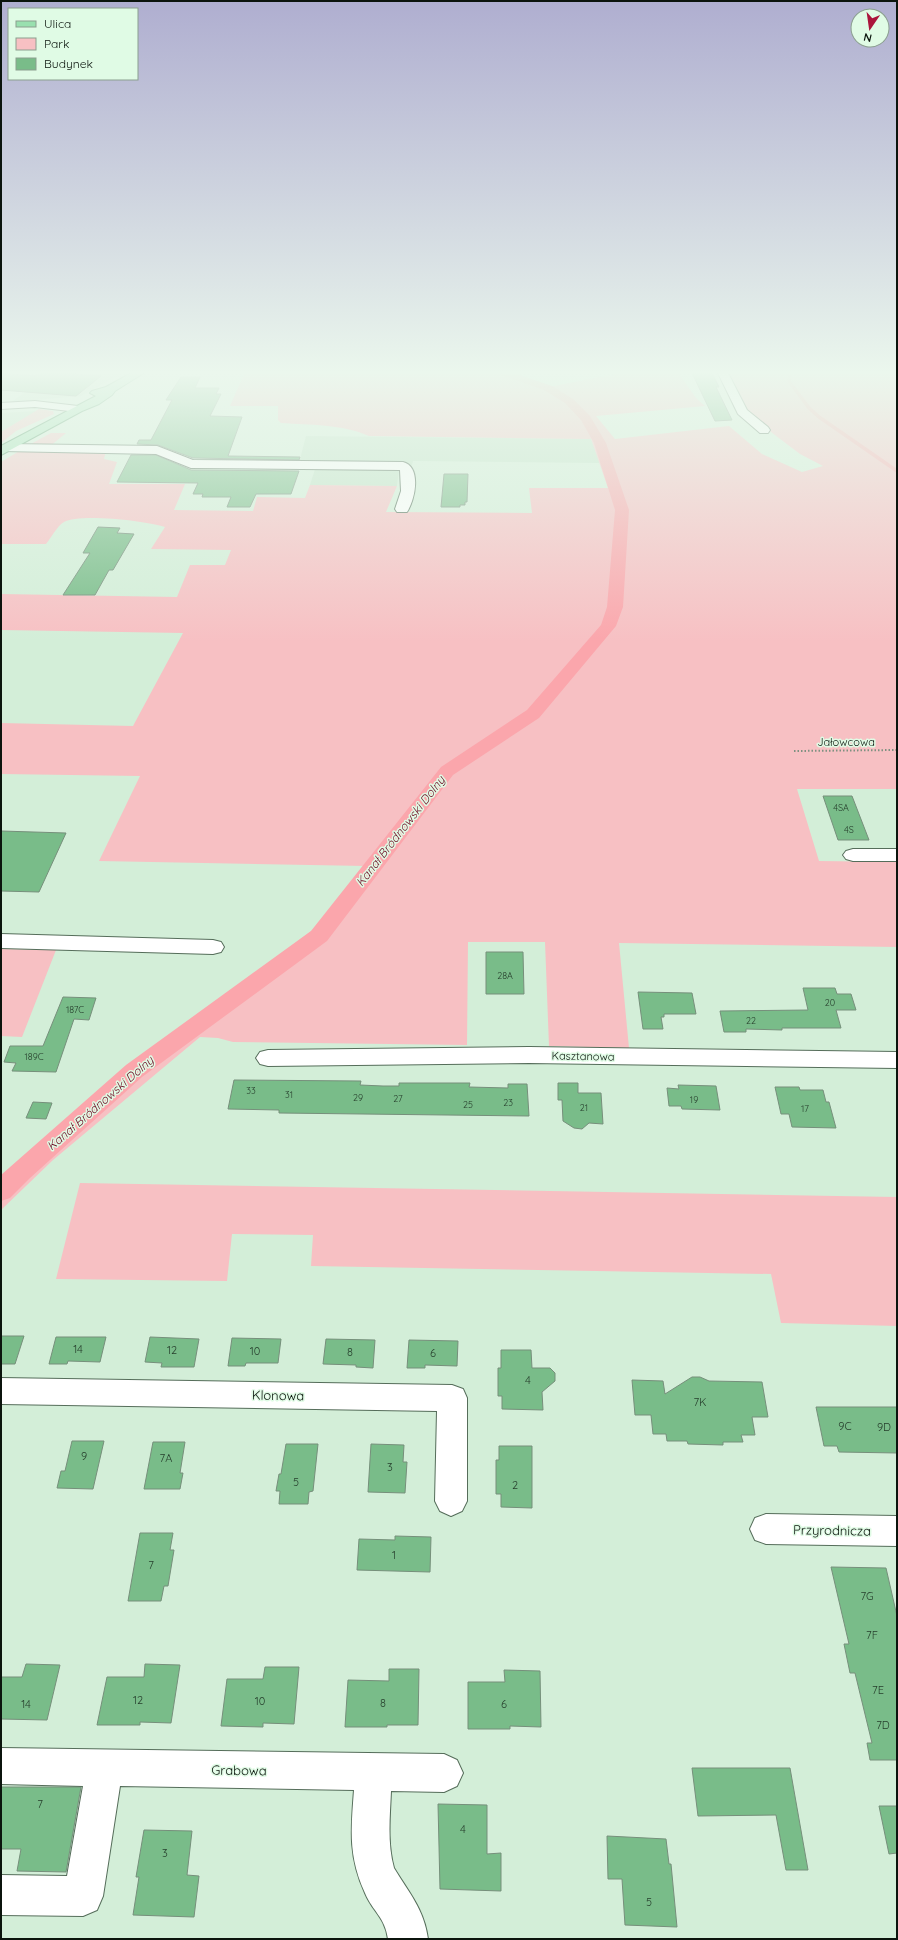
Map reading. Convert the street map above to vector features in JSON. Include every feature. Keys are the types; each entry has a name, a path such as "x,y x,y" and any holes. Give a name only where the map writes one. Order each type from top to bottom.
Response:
{"street":[{"path":"186,462 191,464 403,466 407,470 408,491 402,509"},
{"path":"853,855 897,855"},
{"path":"1,942 213,947"},
{"name":"Kasztanowa","path":"268,1058 529,1055 897,1060"},
{"name":"Klonowa","path":"1,1391 452,1398 451,1501"},
{"name":"Przyrodnicza","path":"766,1529 897,1531"},
{"name":"Grabowa","path":"1,1766 444,1773"},
{"path":"1,1895 83,1896 105,1767"},
{"path":"374,1772 371,1855 378,1879 405,1918 408,1939"}],"path":[{"name":"Jałowcowa","path":"794,751 897,750"}],"shaded area":[{"path":"299,462 413,462 412,465 299,463"},
{"path":"463,462 599,462 600,463"},
{"path":"316,466 392,467 399,470 397,486 310,485"}],"green space":[{"path":"1,462 117,462 109,484 185,484 174,510 253,511 257,497 305,498 310,485 397,486 386,512 532,513 529,488 608,488 599,462 779,462 802,472 823,466 814,462 897,462 897,789 797,789 819,861 897,862 897,947 619,943 629,1048 549,1046 545,942 468,942 467,1045 233,1042 218,1038 200,1037 53,1160 1,1210 1,1183 65,1123 169,1039 323,922 366,866 99,861 140,776 1,774 1,723 133,726 183,633 1,630 1,594 177,597 190,565 225,565 231,550 151,549 165,527 130,520 98,518 72,519 64,522 46,544 1,544"},
{"path":"1,949 56,950 22,1037 1,1036"},
{"path":"80,1183 897,1197 897,1326 781,1323 771,1274 311,1266 313,1235 232,1234 227,1281 56,1279"}],"building":[{"path":"128,462 171,462 191,470 299,471 291,494 256,494 250,507 227,507 231,497 202,497 203,494 193,494 198,483 117,482"},
{"path":"444,474 468,474 467,502 465,502 465,505 460,505 460,507 441,507"},
{"path":"98,527 120,528 117,533 134,534 113,570 109,570 95,595 63,595 90,553 83,553"},
{"path":"823,796 852,796 869,840 838,840"},
{"path":"1,831 66,833 39,892 1,891"},
{"path":"486,952 523,952 524,994 486,994"},
{"path":"803,988 835,988 837,994 851,994 856,1010 836,1010 841,1028 782,1028 782,1030 746,1029 746,1032 724,1032 720,1011 808,1010"},
{"path":"638,992 692,993 696,1014 664,1014 664,1017 661,1017 663,1029 643,1029"},
{"path":"63,997 96,998 89,1020 74,1019 56,1072 12,1071 16,1063 4,1062 10,1046 43,1046"},
{"path":"234,1080 361,1081 360,1085 383,1086 399,1086 399,1083 470,1083 469,1087 508,1088 508,1084 527,1084 529,1116 279,1113 279,1110 228,1109"},
{"path":"558,1083 578,1083 578,1093 601,1093 603,1124 589,1123 582,1129 574,1128 563,1121 562,1100 558,1100"},
{"path":"678,1085 716,1086 720,1110 682,1109 681,1106 669,1106 667,1088 679,1089"},
{"path":"775,1087 799,1087 800,1090 823,1090 826,1102 829,1102 836,1128 792,1127 789,1114 781,1114"},
{"path":"33,1102 52,1103 46,1119 26,1118"},
{"path":"1,1336 24,1336 15,1364 1,1364"},
{"path":"56,1337 106,1337 100,1362 68,1361 67,1364 49,1364"},
{"path":"150,1337 199,1339 194,1367 161,1367 162,1363 145,1362"},
{"path":"232,1338 281,1339 278,1363 246,1363 245,1366 228,1366"},
{"path":"326,1339 375,1340 373,1368 356,1367 356,1365 323,1364"},
{"path":"409,1340 458,1341 457,1366 425,1365 425,1368 407,1368"},
{"path":"501,1350 531,1350 532,1368 550,1368 555,1373 555,1381 542,1392 543,1410 502,1409 502,1396 498,1396 498,1368 501,1368"},
{"path":"692,1377 700,1377 709,1381 762,1382 768,1417 752,1417 755,1435 741,1435 743,1442 723,1442 723,1445 688,1444 687,1441 667,1441 666,1434 653,1434 651,1415 635,1415 632,1380 663,1381 665,1394"},
{"path":"816,1407 897,1407 897,1453 839,1452 837,1446 824,1446"},
{"path":"72,1441 104,1441 93,1489 57,1488 61,1471 65,1471"},
{"path":"153,1442 185,1442 180,1473 183,1473 180,1489 144,1489"},
{"path":"286,1444 318,1444 313,1491 309,1492 308,1504 279,1504 280,1491 276,1491 279,1474 281,1474"},
{"path":"371,1444 404,1445 403,1462 407,1462 405,1493 368,1492"},
{"path":"499,1446 532,1446 532,1508 501,1507 501,1494 496,1494 496,1460 499,1460"},
{"path":"140,1533 173,1533 170,1550 174,1550 168,1586 164,1586 161,1601 128,1601"},
{"path":"395,1536 431,1537 430,1572 357,1570 359,1539 395,1540"},
{"path":"831,1567 886,1568 897,1616 897,1760 870,1760 867,1743 872,1743 855,1673 850,1673 844,1644 849,1644"},
{"path":"26,1664 60,1665 47,1720 1,1719 1,1677 22,1677"},
{"path":"145,1664 180,1665 171,1723 140,1722 140,1725 97,1725 107,1677 144,1677"},
{"path":"265,1667 299,1667 294,1724 263,1723 263,1727 221,1726 227,1679 263,1679"},
{"path":"389,1669 419,1669 418,1725 345,1727 348,1680 389,1681"},
{"path":"504,1670 540,1671 541,1727 510,1726 510,1729 468,1729 468,1682 505,1682"},
{"path":"692,1768 790,1768 808,1870 786,1870 776,1815 698,1816"},
{"path":"1,1787 81,1787 66,1872 17,1871 21,1849 1,1849"},
{"path":"438,1804 487,1805 487,1854 501,1853 501,1891 440,1889"},
{"path":"879,1806 897,1806 897,1853 889,1854"},
{"path":"144,1830 192,1831 187,1875 199,1876 194,1917 133,1915 139,1877 136,1877"},
{"path":"607,1836 666,1839 669,1864 671,1864 677,1927 625,1925 622,1879 608,1879"}],"waterway":[{"name":"Kanał Bródnowski Dolny","path":"1,1191 21,1171 134,1071 319,936 447,771 533,714 608,626 615,607 622,510 606,462"},
{"path":"883,462 897,471"}]}
